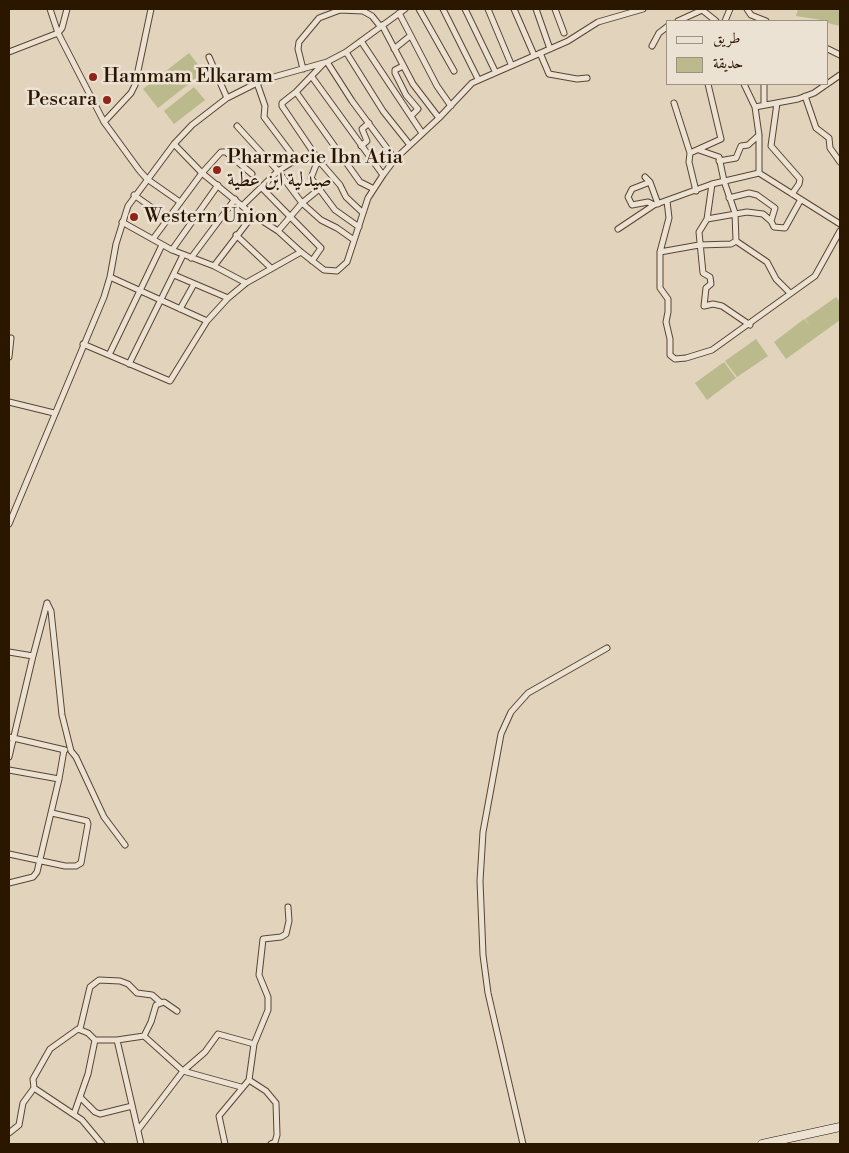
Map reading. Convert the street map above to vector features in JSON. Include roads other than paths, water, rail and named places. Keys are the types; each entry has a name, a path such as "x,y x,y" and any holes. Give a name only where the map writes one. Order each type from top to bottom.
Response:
{"main road":[{"path":"762,1144 791,1141 840,1127"}],"street":[{"path":"50,9 58,33 104,122 147,179 180,202"},
{"path":"9,52 58,33 62,28 67,9"},
{"path":"104,122 130,93 134,85 151,9"},
{"path":"9,524 33,470 54,412 110,277 122,222 134,195 174,144 192,125 227,98 257,83 325,63 346,52 405,9"},
{"path":"419,9 454,71"},
{"path":"442,9 478,79"},
{"path":"465,9 495,71"},
{"path":"488,9 511,64"},
{"path":"514,9 549,74 577,79 587,78"},
{"path":"536,9 550,49"},
{"path":"555,9 564,33"},
{"path":"618,9 620,17"},
{"path":"174,144 202,173 253,215 278,231 300,252 324,270 337,271 347,262 363,213 383,175 395,159 478,79 550,49 598,22 643,9"},
{"path":"747,9 751,18"},
{"path":"303,69 298,49 299,42 319,18 340,10 363,11 372,16 381,25 420,95 439,118"},
{"path":"680,20 704,10 715,20"},
{"path":"399,12 437,86 451,106"},
{"path":"652,46 659,33 666,28"},
{"path":"394,49 410,36"},
{"path":"361,41 422,133"},
{"path":"346,52 383,111 410,145"},
{"path":"209,57 227,98"},
{"path":"325,63 296,92 285,100 282,106 320,162 340,185 346,197 363,213"},
{"path":"325,63 395,159"},
{"path":"404,66 396,70 395,73 406,94 418,109 411,116"},
{"path":"829,84 840,74"},
{"path":"312,77 383,175"},
{"path":"243,205 278,171 294,161 294,157 264,116 265,106 257,83"},
{"path":"690,153 721,139 708,85"},
{"path":"744,85 755,107 759,135 759,173"},
{"path":"764,85 764,104"},
{"path":"755,107 805,96 827,85"},
{"path":"296,92 360,182 374,190"},
{"path":"805,96 816,128 829,138 830,148 840,162"},
{"path":"674,103 690,153 689,162 696,190"},
{"path":"776,103 771,143 800,179 792,194"},
{"path":"361,146 367,141 362,129 369,123"},
{"path":"237,126 278,171 302,203 321,220 354,240"},
{"path":"719,161 736,158 741,146 748,145 759,135"},
{"path":"700,150 703,153 718,155 724,181 735,213 736,241"},
{"path":"153,239 202,173 224,151 252,174"},
{"path":"320,162 310,176 318,190 335,210 358,228"},
{"path":"618,229 656,204 712,184 759,173 800,201 840,224"},
{"path":"645,177 650,182 656,204"},
{"path":"650,182 632,189 628,197 632,205 648,202 656,204"},
{"path":"712,184 708,219 699,232 703,273 710,277 711,284 706,288 704,306 713,304 722,306 750,325"},
{"path":"172,250 218,186"},
{"path":"262,188 321,248 312,261"},
{"path":"278,231 302,203 318,190"},
{"path":"729,198 749,193 757,195 775,208 771,221"},
{"path":"134,195 168,219"},
{"path":"191,258 235,199"},
{"path":"667,201 670,218 660,252 660,288 668,299 666,322 670,339 670,355 675,360 712,350 750,325 790,293 816,276 840,231"},
{"path":"708,219 735,213 763,214 771,221 774,227 785,228 800,201"},
{"path":"214,266 236,234 253,215"},
{"path":"122,222 172,250 214,266 246,283"},
{"path":"236,234 271,268"},
{"path":"660,252 699,245 719,245 736,241 767,262 776,279 790,293"},
{"path":"109,354 162,245"},
{"path":"83,344 167,381 171,381 207,321 228,298 246,283 300,252"},
{"path":"129,364 183,255"},
{"path":"174,274 228,298"},
{"path":"110,277 207,321"},
{"path":"180,309 194,284"},
{"path":"9,357 11,338"},
{"path":"9,402 54,412"},
{"path":"9,757 11,737 46,605 48,604 51,611 62,715 70,751 76,757 104,818 124,845"},
{"path":"523,1144 488,993 483,955 480,881 483,832 501,734 511,712 528,693 607,648"},
{"path":"9,652 33,656"},
{"path":"11,737 70,751"},
{"path":"9,883 33,877 37,872 60,779 64,750"},
{"path":"9,770 60,779"},
{"path":"9,854 39,861 75,866 82,859 89,826 87,821 52,813"},
{"path":"225,1144 219,1116 241,1087 249,1080 254,1044 268,1003 265,988 259,975 262,939 281,937 286,934 289,921 288,907"},
{"path":"9,1133 19,1125 23,1103 34,1088 33,1079 50,1048 58,1041 80,1029 90,987 100,980 128,984 137,993 152,995 160,1002 177,1011"},
{"path":"144,1036 151,1022 153,1010 160,1002"},
{"path":"80,1029 95,1040 117,1040 144,1036"},
{"path":"138,1130 183,1071 205,1052 218,1034 254,1044"},
{"path":"144,1036 183,1071 241,1087"},
{"path":"74,1114 81,1098 95,1040"},
{"path":"117,1040 141,1144"},
{"path":"249,1080 266,1091 276,1103 277,1135 275,1142 271,1144"},
{"path":"34,1088 74,1114 90,1127 102,1144"},
{"path":"81,1098 95,1112 100,1114 132,1106"}],"place":[{"name":"Hammam Elkaram","path":"93,77"},
{"name":"Pescara","path":"107,100"},
{"name":"Pharmacie Ibn Atia صيدلية ابن عطية","path":"217,170"},
{"name":"Western Union","path":"134,217"}]}
